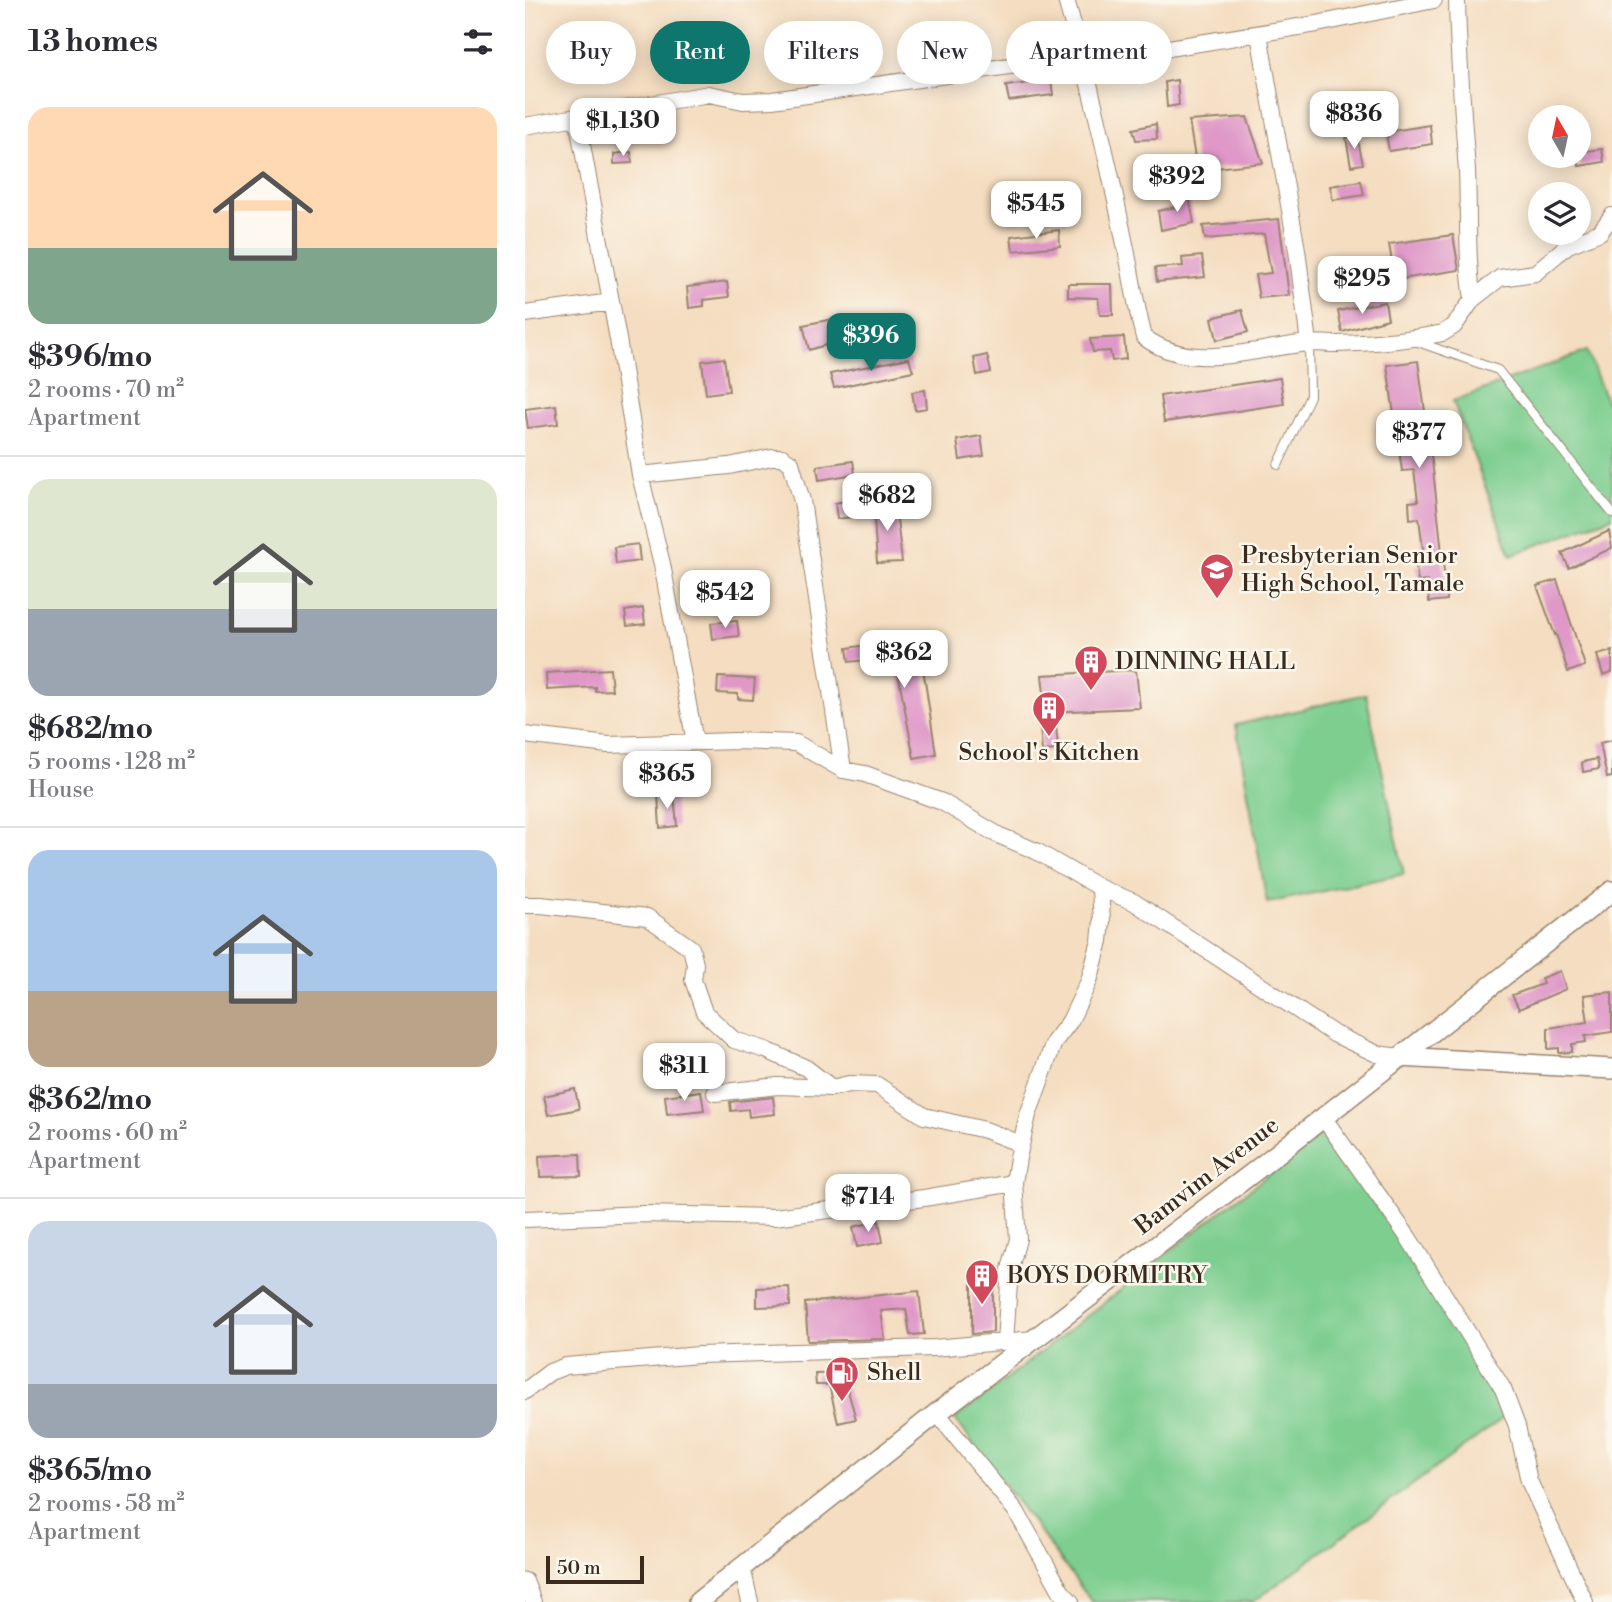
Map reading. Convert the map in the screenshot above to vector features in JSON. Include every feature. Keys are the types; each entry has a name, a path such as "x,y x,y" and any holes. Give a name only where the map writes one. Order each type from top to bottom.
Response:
{"street":[{"path":"1066,0 1072,21"},
{"path":"1172,48 1317,24 1434,0"},
{"path":"1457,0 1458,64 1467,175 1468,268 1473,299"},
{"path":"1259,34 1297,250 1309,343"},
{"path":"525,126 709,94 743,102 761,101 1006,68"},
{"path":"1089,84 1126,250 1136,310 1145,337 1153,344 1174,353 1215,356 1309,343 1336,344 1434,335 1449,330 1473,299 1500,278 1535,273 1568,245 1600,232 1612,216"},
{"path":"577,118 640,475 662,564 695,741"},
{"path":"525,314 611,302"},
{"path":"640,475 729,466 772,457 782,457 791,463 801,501 843,770"},
{"path":"525,735 608,745 695,741 796,743 843,770 865,774 942,802 998,835 1036,851 1100,888 1135,902 1334,1034 1377,1054 1612,1069"},
{"path":"1005,1342 1010,1269 1018,1239 1014,1182 1021,1144 1028,1115 1054,1042 1070,1021 1089,981 1100,941 1100,888"},
{"name":"Bamvim Avenue","path":"698,1602 937,1413 1401,1057 1612,891"},
{"path":"525,905 647,917 654,921 691,948 695,964 693,980 704,1012 734,1040 766,1050 806,1068 832,1088"},
{"path":"715,1093 778,1086 832,1088 849,1084 877,1085 924,1116 985,1130 1021,1144"},
{"path":"1323,1117 1408,1237 1503,1389 1517,1426 1529,1481 1585,1602"},
{"path":"525,1219 643,1214 774,1217 923,1198 1014,1182"},
{"path":"525,1391 550,1372 566,1366 699,1355 934,1349 1035,1339"},
{"path":"937,1413 1016,1511 1061,1598"},
{"path":"742,1567 750,1602"},
{"path":"525,1581 533,1602"}],"lane":[{"path":"1406,338 1498,370 1612,513"},
{"path":"1278,464 1310,396 1309,343"}],"green space":[{"path":"1587,351 1612,416 1612,517 1511,555 1453,401"},
{"path":"1366,694 1404,874 1267,903 1236,725"},
{"path":"1323,1132 1419,1265 1506,1416 1253,1602 1092,1602 955,1419"}],"building":[{"path":"1177,80 1179,105 1167,107 1165,84 1172,84 1172,81"},
{"path":"1052,84 1053,95 1009,101 1006,86"},
{"path":"1247,117 1263,163 1197,170 1189,121"},
{"path":"1156,124 1157,139 1136,140 1133,129"},
{"path":"1430,125 1432,144 1389,151 1386,132"},
{"path":"1357,136 1363,164 1351,166 1346,138"},
{"path":"1602,149 1604,162 1591,164 1591,150"},
{"path":"631,152 632,163 614,164 614,154"},
{"path":"1361,181 1364,195 1333,200 1330,186"},
{"path":"1188,191 1194,223 1161,230 1158,211 1181,206 1178,193"},
{"path":"1279,219 1289,295 1259,298 1255,275 1271,273 1264,234 1205,239 1203,226"},
{"path":"1059,230 1060,246 1013,251 1011,236"},
{"path":"1453,235 1459,270 1395,280 1389,244"},
{"path":"1202,256 1205,277 1157,282 1155,268 1183,266 1182,258"},
{"path":"727,282 729,297 704,300 704,306 689,308 687,287"},
{"path":"1068,284 1112,284 1113,315 1100,315 1098,298 1068,297"},
{"path":"1385,302 1388,319 1342,332 1338,311"},
{"path":"1242,310 1248,332 1217,340 1212,318"},
{"path":"833,319 839,341 809,350 803,325"},
{"path":"1124,337 1126,359 1112,361 1110,351 1093,352 1090,339"},
{"path":"987,355 991,372 977,375 974,358"},
{"path":"724,358 729,391 706,394 702,361"},
{"path":"909,358 913,371 834,388 830,374"},
{"path":"1418,361 1447,600 1429,602 1427,581 1418,582 1416,566 1425,565 1419,518 1410,519 1409,502 1418,501 1414,470 1402,471 1387,365"},
{"path":"1280,378 1284,404 1164,422 1160,396"},
{"path":"925,390 927,408 915,410 912,392"},
{"path":"556,405 558,424 528,428 525,409"},
{"path":"981,436 984,456 960,460 957,440"},
{"path":"853,461 855,474 819,480 817,466"},
{"path":"850,500 852,517 837,519 835,503"},
{"path":"895,501 902,562 877,563 873,505"},
{"path":"1609,531 1612,548 1569,568 1562,553"},
{"path":"638,544 640,561 616,564 614,547"},
{"path":"1557,580 1585,666 1568,672 1537,586"},
{"path":"643,608 645,624 627,626 625,611"},
{"path":"737,621 739,636 713,639 711,623"},
{"path":"880,643 882,652 920,648 936,754 914,758 898,673 894,673 894,669 867,673 865,660 849,662 847,648"},
{"path":"1612,651 1612,672 1603,675 1597,655"},
{"path":"610,669 612,690 595,691 595,687 547,690 546,673"},
{"name":"DINNING HALL","path":"1136,670 1140,708 1046,712 1042,675"},
{"path":"718,677 755,679 753,700 738,699 738,694 717,693"},
{"name":"School's Kitchen","path":"1056,725 1058,750 1042,751 1040,726"},
{"path":"1612,740 1612,777 1607,778 1600,743"},
{"path":"1597,759 1599,769 1583,772 1582,762"},
{"path":"674,794 677,826 660,828 658,795"},
{"path":"1560,971 1566,989 1519,1009 1512,995 1543,984 1541,978"},
{"path":"1612,992 1612,1032 1585,1036 1586,1042 1572,1044 1572,1052 1559,1053 1559,1048 1548,1049 1548,1028 1588,1022 1584,995"},
{"path":"575,1089 579,1109 548,1115 544,1096"},
{"path":"701,1091 704,1110 667,1114 665,1096"},
{"path":"773,1097 775,1114 749,1117 748,1109 731,1111 730,1102"},
{"path":"580,1154 581,1176 540,1177 539,1156"},
{"path":"879,1221 883,1242 857,1247 853,1227"},
{"name":"BOYS DORMITRY","path":"993,1276 993,1332 972,1334 972,1278"},
{"path":"789,1287 790,1306 757,1307 757,1288"},
{"path":"919,1291 924,1334 910,1335 906,1309 881,1311 885,1339 808,1341 805,1303"},
{"path":"847,1373 850,1384 846,1384 856,1419 838,1423 829,1385 816,1385 815,1374"}],"place":[{"name":"Presbyterian Senior High School, Tamale","path":"1217,600"},
{"name":"DINNING HALL","path":"1091,692"},
{"name":"School's Kitchen","path":"1049,738"},
{"name":"BOYS DORMITRY","path":"982,1306"},
{"name":"Shell","path":"842,1403"}]}
